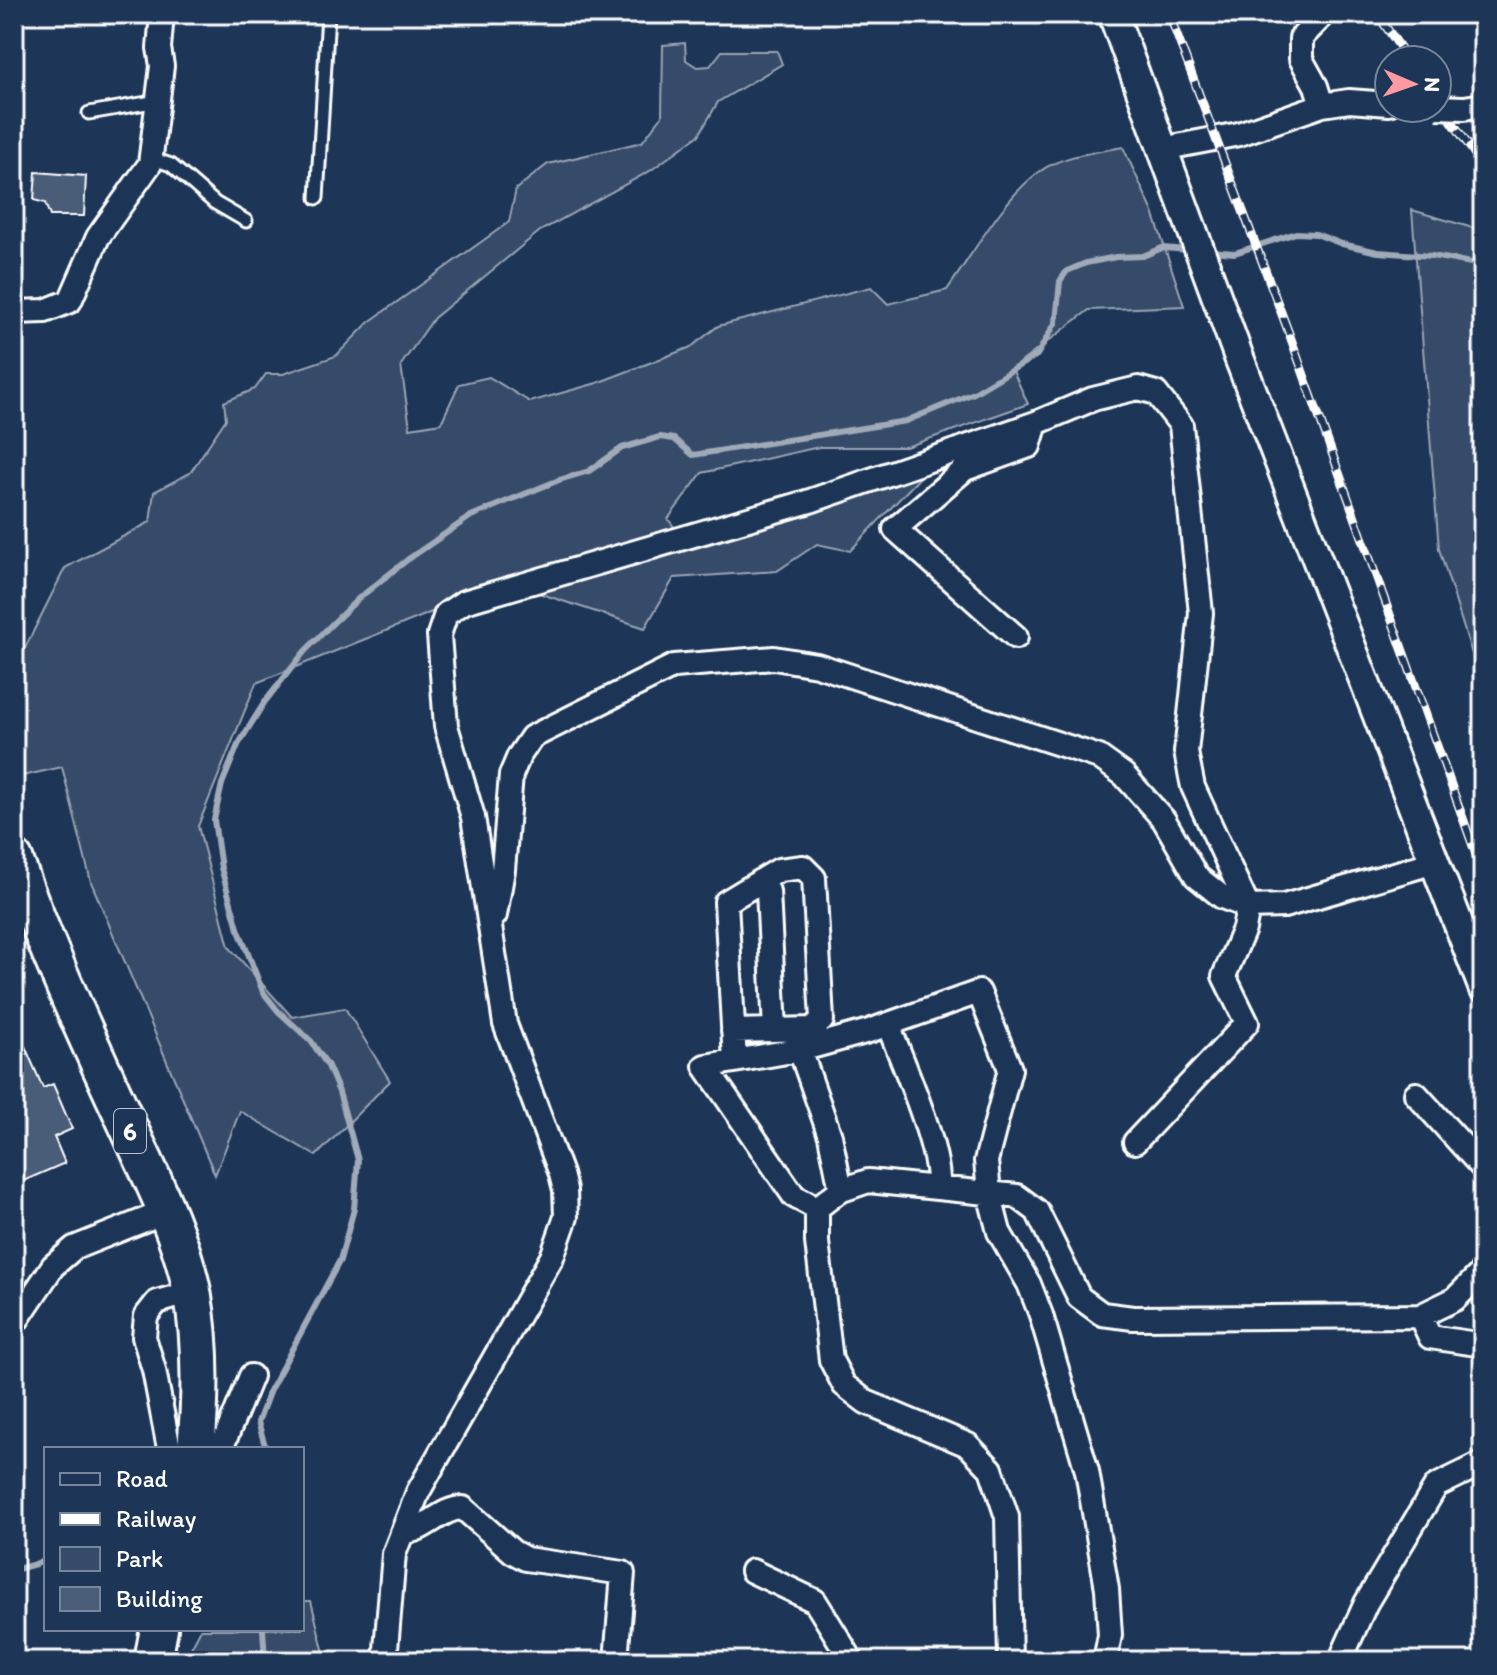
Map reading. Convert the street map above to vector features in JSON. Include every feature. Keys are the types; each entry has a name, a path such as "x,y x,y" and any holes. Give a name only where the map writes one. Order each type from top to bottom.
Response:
{"main road":[{"name":"6","path":"14,859 57,972 167,1211 184,1260 192,1292 201,1362 198,1431"},
{"path":"153,1661 159,1631"}],"street":[{"path":"14,312 45,311 70,301 98,237 150,164 162,66 159,48 162,14"},
{"path":"1113,14 1238,355 1483,987"},
{"path":"1322,105 1316,86 1301,59 1301,38 1324,14"},
{"path":"1165,159 1322,105 1349,101 1373,103"},
{"path":"1453,107 1474,106"},
{"path":"385,1661 394,1554 418,1492 552,1257 566,1217 561,1174 505,1024 473,817 446,726 439,635 446,614 464,602 810,501 1036,423 1093,399 1138,388 1156,393 1181,425 1201,613 1186,752 1193,787 1248,907 1244,929 1224,976 1247,1023 1135,1142"},
{"path":"1016,637 895,529 965,469 1029,446 1036,423"},
{"path":"492,932 503,870 511,775 532,737 674,666 774,658 817,665 1099,757 1124,775 1164,820 1196,876 1222,897 1248,907 1284,906 1435,862"},
{"path":"733,1031 812,1029 822,1020 814,878 803,867 779,870 726,902 733,1031 735,1061"},
{"path":"760,881 768,891 775,1030"},
{"path":"817,1208 794,1196 705,1066 800,1050 979,992 1010,1069 986,1161 989,1193 999,1232 1029,1284 1041,1315 1087,1471 1107,1589 1108,1659"},
{"path":"888,1024 921,1114 939,1176 938,1188"},
{"path":"800,1050 830,1136 841,1190"},
{"path":"1416,1094 1483,1168"},
{"path":"817,1208 841,1190 868,1181 1017,1196 1037,1211 1079,1297 1102,1314 1133,1318 1420,1316 1455,1299 1483,1271"},
{"path":"817,1208 817,1242 831,1360 844,1385 866,1402 968,1445 991,1469 1007,1517 1010,1661"},
{"path":"14,1324 53,1266 74,1248 167,1211"},
{"path":"169,1447 154,1370 144,1337 146,1316 157,1302 192,1292"},
{"path":"1420,1316 1430,1337 1483,1345"},
{"path":"222,1447 251,1376"},
{"path":"1340,1661 1366,1603 1436,1486 1483,1463"},
{"path":"402,1532 411,1533 454,1508 463,1508 513,1552 526,1559 623,1573 616,1661"},
{"path":"752,1571 815,1601 852,1661"}],"lane":[{"path":"317,198 328,14"},
{"path":"89,113 158,101"},
{"path":"151,158 171,165 215,203 246,221"}],"green space":[{"path":"685,43 686,60 697,67 710,66 722,51 777,51 782,64 718,102 699,135 650,171 540,231 434,318 401,365 410,428 441,423 459,384 489,377 530,402 597,383 691,347 718,326 871,287 888,304 947,290 1001,211 1039,172 1069,158 1123,147 1153,212 1184,306 1089,310 1012,369 1028,404 906,447 819,447 702,473 668,519 689,546 927,470 850,551 817,544 777,571 674,578 645,628 502,581 256,683 198,826 229,947 292,1017 345,1008 390,1081 316,1156 240,1111 215,1175 91,882 62,767 18,777 14,761 14,670 65,568 150,522 154,492 190,473 226,419 224,402 255,389 266,374 283,374 336,356 369,322 509,222 516,189 548,164 642,142 662,116 663,45"},
{"path":"1412,210 1483,231 1483,689 1439,549"},
{"path":"304,1601 311,1601 326,1661 184,1661 200,1631 304,1631"}],"building":[{"path":"36,172 86,176 84,216 50,216 45,203 34,200"},
{"path":"14,1021 43,1088 53,1084 72,1129 54,1137 65,1163 14,1185"}],"waterway":[{"path":"1209,251 1235,253 1296,233 1316,234 1378,252 1432,256 1483,265"},
{"path":"265,1447 258,1422 270,1390 340,1260 354,1209 358,1160 339,1092 328,1066 311,1041 278,1011 263,992 238,928 221,868 214,820 222,784 238,745 264,703 305,651 359,598 471,516 589,471 622,448 660,437 674,439 693,455 906,421 974,393 1037,355 1056,322 1060,281 1067,271 1086,263 1143,256 1162,248 1190,250"},
{"path":"14,1570 44,1562"},
{"path":"263,1631 265,1661"}],"railway":[{"path":"1169,14 1290,336 1483,874"},
{"path":"1379,17 1398,44"},
{"path":"1453,123 1483,166"}]}
